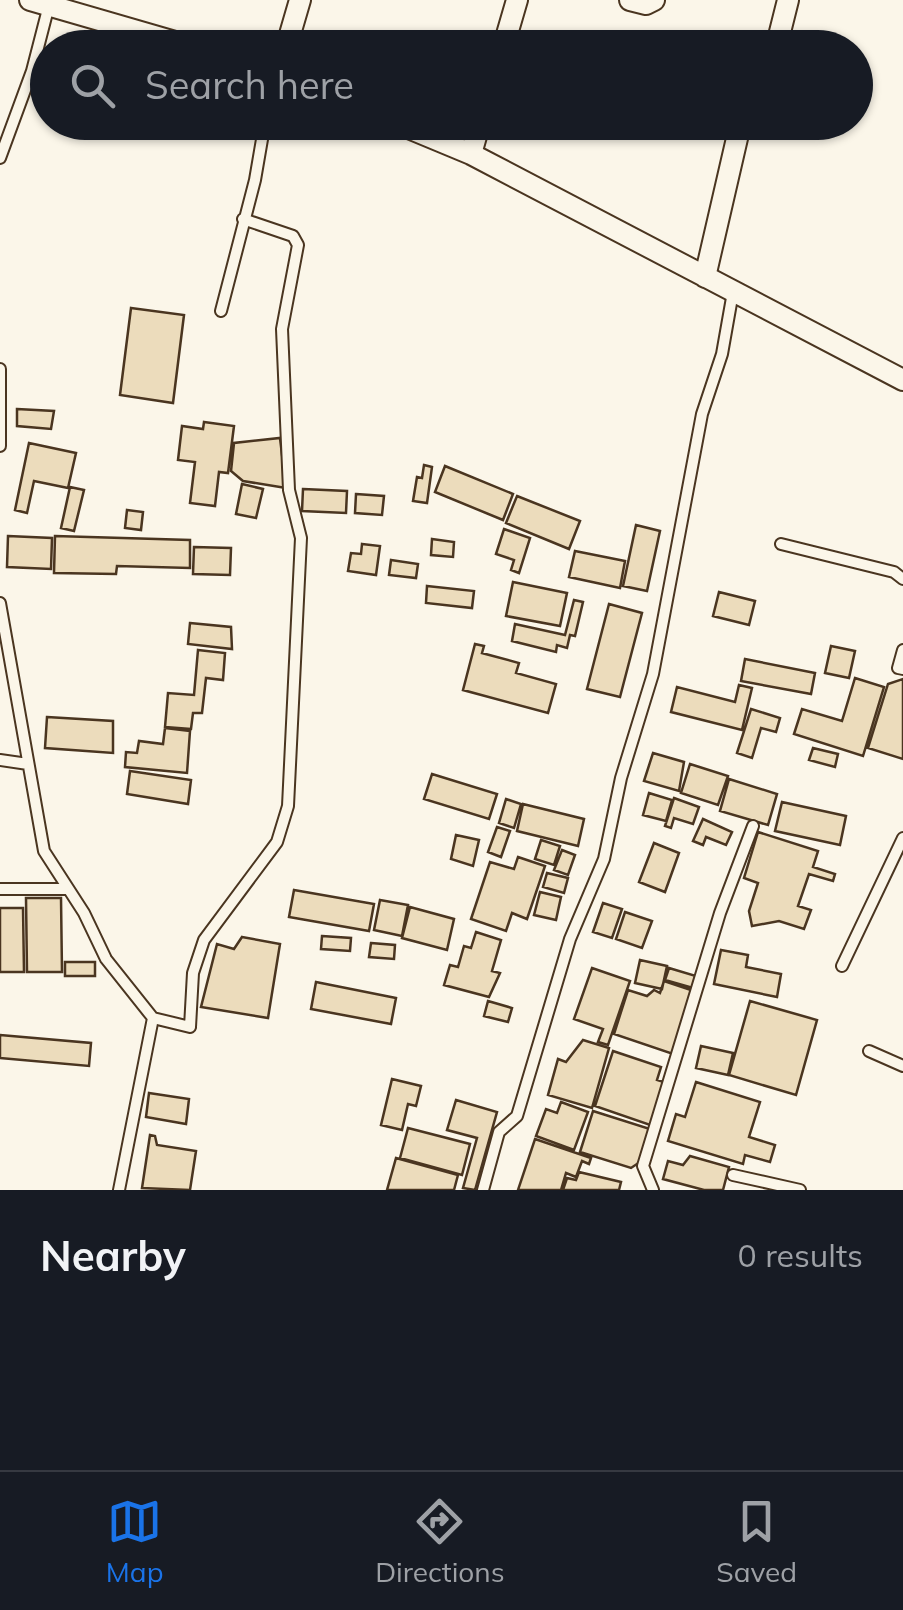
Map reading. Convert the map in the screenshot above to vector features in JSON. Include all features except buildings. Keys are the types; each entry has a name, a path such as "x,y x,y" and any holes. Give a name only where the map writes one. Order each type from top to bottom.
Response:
{"street":[{"path":"291,30 300,0"},
{"path":"508,30 517,0"},
{"path":"630,0 646,4 654,0"},
{"path":"780,30 788,0"},
{"path":"43,2 136,30"},
{"path":"437,140 903,380"},
{"path":"471,154 475,140"},
{"path":"706,277 737,140"}],"lane":[{"path":"39,30 43,2"},
{"path":"0,158 30,76"},
{"path":"221,311 261,140"},
{"path":"0,603 44,850 106,959 153,1018 190,1027 193,973 204,940 277,842 288,806 301,538 288,490 282,329 298,245 292,236 243,219"},
{"path":"482,1190 499,1132 518,1116 570,939 604,859 621,778 653,674 702,414 722,354 734,292"},
{"path":"0,369 0,446"},
{"path":"782,544 894,572 903,579"},
{"path":"903,650 898,668 903,669"},
{"path":"0,760 28,764"},
{"path":"653,1190 643,1166 720,914 753,826"},
{"path":"842,966 899,864 903,838"},
{"path":"0,890 68,889"},
{"path":"119,1190 153,1018"},
{"path":"869,1051 903,1066"},
{"path":"733,1174 800,1190"}]}
